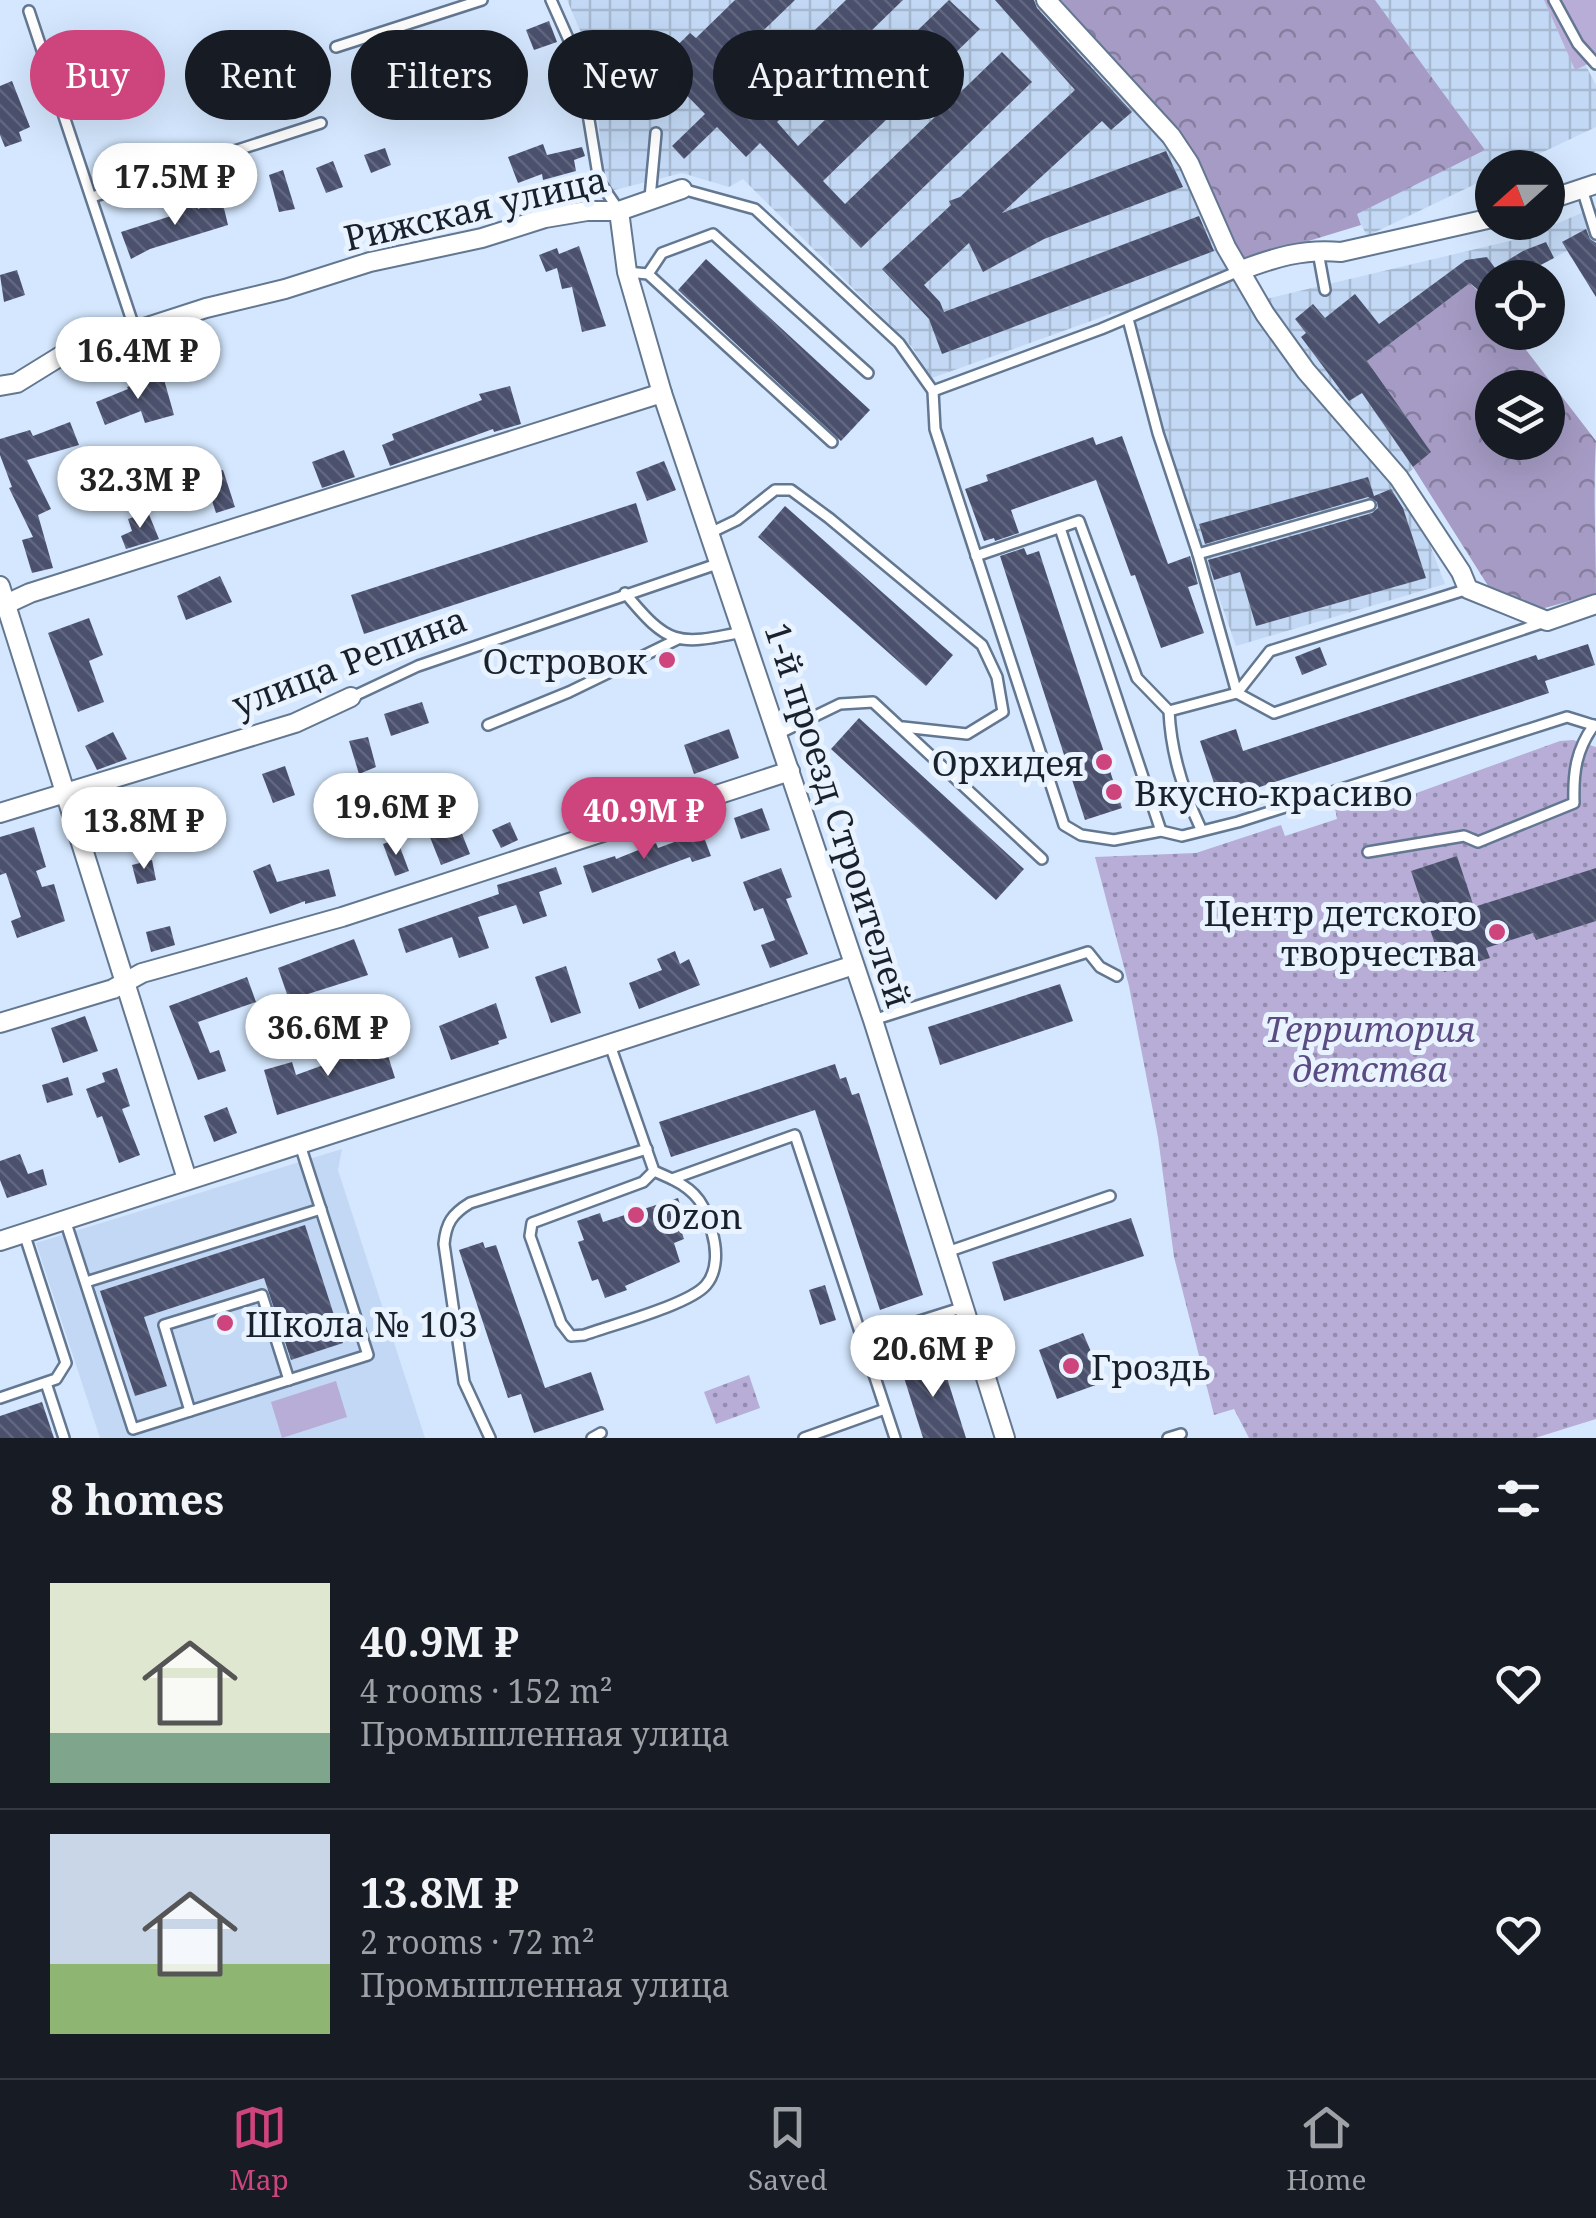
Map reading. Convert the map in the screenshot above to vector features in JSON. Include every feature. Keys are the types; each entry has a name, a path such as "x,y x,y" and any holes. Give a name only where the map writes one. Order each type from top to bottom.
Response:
{"street":[{"path":"1046,0 1171,136 1189,163 1239,271 1306,370 1399,478 1468,589 1547,621 1596,604"},
{"path":"1565,194 1589,186"},
{"name":"Рижская улица","path":"0,386 17,383 64,354 135,330 370,262 482,238 545,218 587,211 619,211 682,189"},
{"name":"1-й проезд Строителей","path":"619,211 627,272 662,393 873,1020 1005,1438"},
{"path":"1239,271 1281,256 1318,250 1341,252 1475,222"},
{"path":"4,606 30,594 662,393"},
{"path":"0,586 187,1179"},
{"name":"улица Репина","path":"0,814 296,724 351,698"},
{"path":"0,1022 126,984 142,973 342,916 790,771"},
{"path":"0,1241 854,964"}],"lane":[{"path":"336,47 482,0"},
{"path":"551,0 580,66 599,181 619,211"},
{"path":"1554,0 1578,44 1596,64"},
{"path":"28,11 135,330"},
{"path":"92,197 320,123"},
{"path":"650,198 656,133"},
{"path":"1589,186 1596,234"},
{"path":"682,189 755,209 899,343 933,391 935,429 1064,825 1080,835 1114,840 1161,831 1182,836 1238,822 1567,717 1595,725 1581,743 1574,773 1574,803 1478,842 1464,836 1368,852"},
{"path":"648,274 662,253 713,234 868,373"},
{"path":"1318,250 1325,290"},
{"path":"933,391 1128,318 1239,271"},
{"path":"627,272 648,274 832,442"},
{"path":"1128,318 1158,433 1238,693 1274,713 1547,621"},
{"path":"710,533 737,520 775,490 791,490 982,645 997,677 1004,712 968,734 902,727"},
{"path":"1198,554 1370,506"},
{"path":"976,556 1079,520 1137,678 1169,711 1171,748 1188,803 1201,829"},
{"path":"1060,528 1161,831"},
{"name":"улица Репина","path":"351,698 418,666 720,563"},
{"path":"1169,711 1238,693 1270,651 1468,589"},
{"path":"624,593 654,628 678,639 704,640 743,632"},
{"path":"488,725 569,692 678,639"},
{"path":"778,734 840,704 873,702 1042,859"},
{"path":"873,1020 1088,952 1100,967 1117,976"},
{"path":"609,1043 654,1171 692,1189 707,1214 714,1239 715,1268 707,1284 690,1297 584,1335 571,1336 561,1323 529,1229 540,1219 643,1182 654,1171"},
{"path":"672,1179 795,1135 895,1438"},
{"path":"65,1220 133,1429 368,1355 299,1142"},
{"path":"490,1438 464,1382 444,1244 446,1226 455,1212 470,1203 646,1149"},
{"path":"946,1252 1110,1196"},
{"path":"86,1282 321,1209"},
{"path":"0,1398 46,1382 62,1372 65,1353 24,1233"},
{"path":"190,1411 164,1325 262,1295 288,1380"},
{"path":"862,1338 964,1307"},
{"path":"46,1382 64,1438"},
{"path":"804,1438 886,1409"},
{"path":"1168,1438 1181,1434"}],"shaded area":[{"path":"567,0 1046,0 1171,144 1262,300 1514,240 1565,240 1565,220 1596,207 1596,297 1567,251 1549,260 1475,260 1475,288 1469,284 1367,362 1431,452 1404,477 1445,584 1236,646 1119,311 932,378 912,347 743,179 729,187 682,173 614,190 603,179 598,120 693,120 693,30 580,30"},
{"path":"1375,0 1544,0 1575,69 1585,64 1596,85 1596,127 1547,150 1485,150"},
{"path":"1475,155 1475,184 1367,236 1356,214"},
{"name":"Школа № 103","path":"342,1149 338,1170 425,1438 100,1438 36,1243"}],"green space":[{"path":"1047,0 1375,0 1485,150 1475,150 1475,155 1357,214 1361,225 1230,265 1171,144"},
{"path":"1544,0 1596,0 1596,60 1575,70"},
{"path":"1470,283 1475,288 1475,350 1526,350 1541,370 1475,370 1475,460 1565,460 1565,401 1596,441 1596,594 1541,609 1492,592 1413,467 1430,451 1367,361"},
{"name":"Территория детства","path":"1573,740 1596,747 1596,1419 1535,1438 1249,1438 1234,1409 1214,1415 1174,1257 1158,1137 1129,986 1095,857 1196,853 1281,825 1285,836 1337,819 1335,808 1411,795 1560,741"},
{"path":"749,1375 760,1408 716,1424 704,1392"},
{"path":"336,1381 347,1417 282,1438 271,1402"}],"building":[{"path":"735,0 795,0 764,30 713,30 713,120 779,120 798,146 825,120 886,120 823,181 845,204 932,120 964,120 964,89 1002,52 1032,82 861,248 760,143 746,157 717,127 684,159 672,146 705,114 693,102 693,36 696,38"},
{"path":"846,0 903,0 872,30 815,30"},
{"path":"949,0 980,29 964,44 964,30 918,30"},
{"path":"995,0 1034,0 1037,8 1132,112 1111,130 1102,121 1002,213 1166,151 1183,187 1044,239 983,272 969,243 924,285 944,312 1199,216 1214,251 942,354 929,319 882,269 951,205 949,201 960,197 1075,90"},
{"path":"549,21 552,30 548,30 548,45 534,50 526,30"},
{"path":"12,81 30,127 19,132 22,141 5,147 0,135 0,86"},
{"path":"543,144 547,155 582,147 585,156 574,160 576,171 543,180 542,174 518,183 508,157"},
{"path":"385,148 391,165 371,173 364,155"},
{"path":"333,161 343,187 326,193 316,168"},
{"path":"283,170 295,209 279,212 269,175"},
{"path":"222,200 228,225 150,249 131,259 121,232 171,216 169,211 196,204 198,209"},
{"path":"1586,229 1596,243 1596,297 1562,242"},
{"path":"1546,242 1554,258 1508,260"},
{"path":"579,246 606,326 582,332 572,287 562,289 557,268 546,272 539,255 557,248 559,254"},
{"path":"1487,257 1489,260 1475,260 1475,287 1470,283 1367,361 1431,452 1413,467 1362,393 1349,401 1301,337 1306,333 1295,319 1313,304 1325,318 1355,294 1379,324 1466,260"},
{"path":"706,259 870,410 841,441 678,290"},
{"path":"17,270 25,295 4,302 0,275"},
{"path":"163,376 174,415 145,423 141,411 105,425 96,402"},
{"path":"510,386 521,424 494,432 493,429 390,466 382,445 394,440 392,434 482,400 479,394"},
{"path":"70,422 79,445 27,460 51,509 38,515 53,568 32,573 22,540 33,537 9,488 12,487 0,455 0,439 30,430 33,436"},
{"path":"1122,436 1168,564 1190,556 1198,584 1188,587 1204,633 1161,648 1096,480 1011,510 1019,533 995,541 984,541 965,489 988,481 986,475 1093,437 1096,445"},
{"path":"344,450 355,477 322,488 312,462"},
{"path":"664,461 676,490 647,501 636,472"},
{"path":"223,470 235,507 216,513 204,476"},
{"path":"1368,477 1374,496 1391,489 1403,508 1426,578 1256,626 1240,572 1214,580 1208,560 1372,513 1378,508 1377,502 1368,497 1205,544 1199,524"},
{"path":"636,503 648,542 364,634 351,595"},
{"path":"785,506 953,655 926,686 758,537"},
{"path":"148,512 159,539 126,549 121,536 132,531 128,519"},
{"path":"1024,548 1027,555 1039,551 1122,808 1085,820 1000,556"},
{"path":"220,576 232,602 186,620 177,596"},
{"path":"89,618 103,655 89,661 104,702 78,712 48,633"},
{"path":"1588,644 1595,665 1545,681 1549,693 1241,793 1238,785 1217,792 1200,741 1236,729 1243,751 1536,655 1538,660"},
{"path":"1320,647 1327,665 1302,675 1295,657"},
{"path":"422,702 429,723 391,736 384,714"},
{"path":"859,718 1024,869 996,900 831,749"},
{"path":"729,729 739,758 694,774 684,745"},
{"path":"113,732 127,759 97,770 85,746"},
{"path":"368,737 376,767 359,774 349,741"},
{"path":"285,766 295,795 273,803 262,774"},
{"path":"444,788 470,854 441,865 424,822 428,820 420,797"},
{"path":"762,808 770,830 741,839 734,818"},
{"path":"146,809 153,826 124,837 117,820"},
{"path":"510,822 518,840 501,848 492,830"},
{"path":"34,827 46,867 36,871 42,887 54,884 65,921 17,938 11,921 21,917 6,873 0,875 0,837"},
{"path":"702,832 711,856 692,862 690,857 592,893 583,866 615,856 616,859 656,843 658,848"},
{"path":"397,839 409,871 395,876 383,844"},
{"path":"1457,856 1474,907 1596,868 1596,921 1536,940 1533,933 1486,948 1490,958 1444,972 1411,871"},
{"path":"152,860 156,880 137,884 132,865"},
{"path":"270,864 277,882 329,869 336,896 305,901 270,914 253,871"},
{"path":"556,867 562,884 539,892 547,916 523,924 516,905 478,917 489,948 459,958 452,937 406,953 398,929 499,894 497,885"},
{"path":"781,868 792,897 786,899 808,954 770,968 761,945 775,940 763,908 754,911 743,882"},
{"path":"170,926 175,945 151,952 146,932"},
{"path":"354,939 368,975 289,1000 278,968"},
{"path":"675,951 680,964 689,959 700,985 639,1009 629,983 662,970 657,959"},
{"path":"566,966 581,1013 551,1023 535,977"},
{"path":"247,977 256,1002 198,1022 210,1053 219,1050 226,1071 198,1080 169,1006"},
{"path":"1060,984 1073,1021 940,1065 928,1027"},
{"path":"496,1003 507,1038 451,1060 439,1026"},
{"path":"85,1016 98,1051 63,1063 51,1028"},
{"path":"384,1043 395,1078 277,1115 264,1070 292,1062 296,1075"},
{"path":"835,1064 840,1079 846,1077 852,1095 859,1093 923,1295 880,1310 815,1110 671,1157 659,1122"},
{"path":"117,1068 130,1106 122,1109 140,1155 119,1163 102,1116 97,1118 86,1089 105,1082 102,1073"},
{"path":"68,1077 73,1095 47,1103 42,1085"},
{"path":"227,1107 237,1133 214,1142 204,1116"},
{"path":"20,1154 28,1174 43,1169 47,1185 7,1198 0,1180 0,1161"},
{"path":"678,1198 685,1219 678,1221 684,1239 674,1243 680,1262 605,1298 598,1279 592,1281 578,1242 584,1240 577,1221 600,1213 603,1222"},
{"path":"1131,1218 1144,1256 1004,1301 992,1262"},
{"path":"305,1225 343,1343 291,1360 264,1278 144,1317 167,1386 135,1396 100,1291"},
{"path":"483,1242 485,1248 496,1245 545,1388 591,1372 604,1410 534,1433 521,1394 508,1398 459,1250"},
{"path":"825,1285 836,1320 820,1325 809,1290"},
{"name":"Гроздь","path":"1083,1333 1104,1382 1057,1399 1039,1350"},
{"path":"940,1356 966,1438 923,1438 901,1368"},
{"path":"42,1402 54,1438 0,1438 0,1416"}],"place":[{"name":"Островок","path":"667,660"},
{"name":"Орхидея","path":"1104,762"},
{"name":"Вкусно-красиво","path":"1114,792"},
{"name":"Центр детского творчества","path":"1497,932"},
{"name":"Ozon","path":"636,1215"},
{"name":"Школа № 103","path":"225,1323"},
{"name":"Гроздь","path":"1071,1366"}]}
